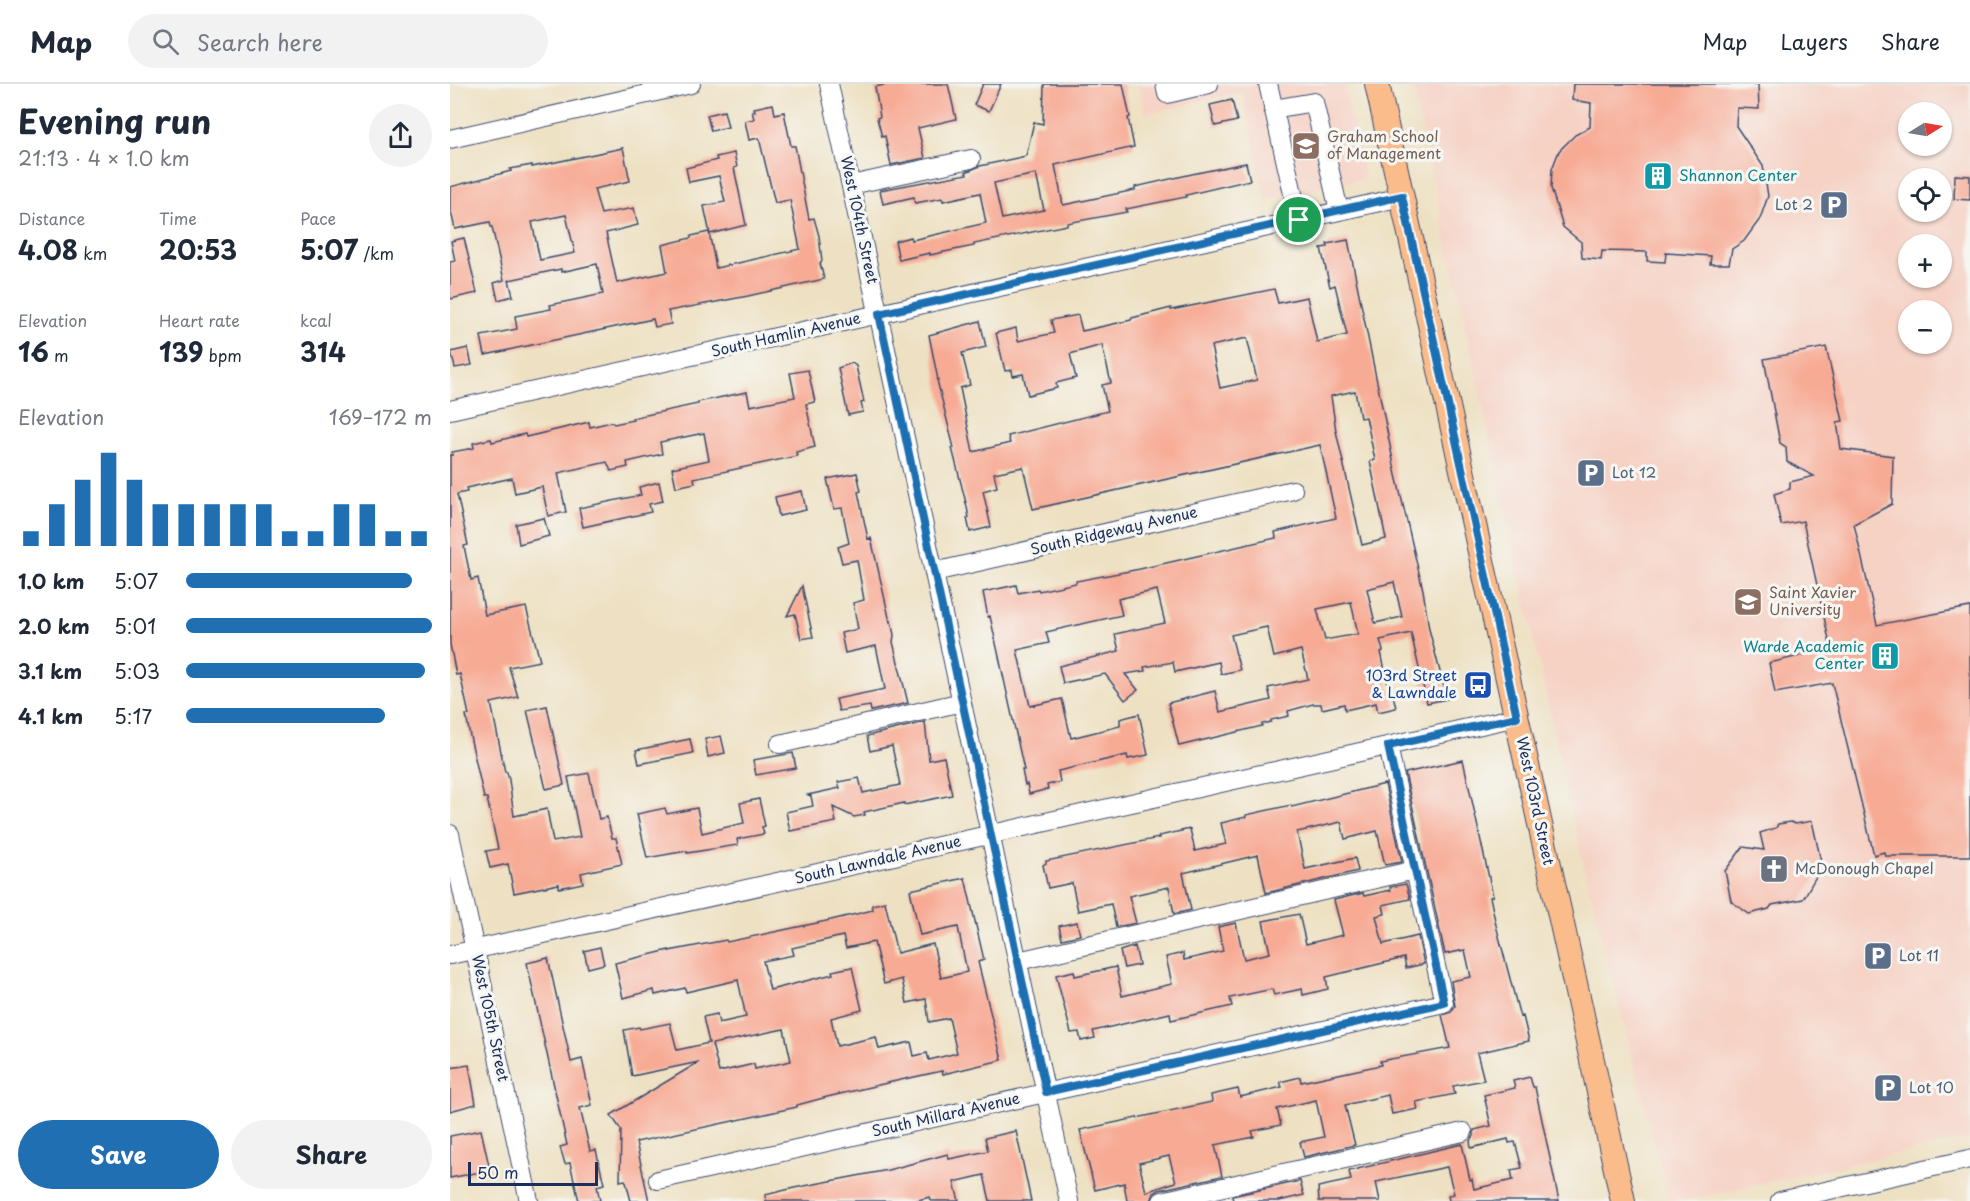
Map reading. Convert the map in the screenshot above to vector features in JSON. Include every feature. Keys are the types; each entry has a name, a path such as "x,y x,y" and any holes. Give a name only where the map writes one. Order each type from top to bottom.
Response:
{"main road":[{"name":"West 103rd Street","path":"1377,84 1623,1201"}],"street":[{"path":"450,139 691,84"},
{"name":"West 104th Street","path":"830,84 1070,1201"},
{"path":"1165,84 1167,94 1209,84"},
{"path":"1268,84 1299,220"},
{"path":"1273,109 1314,102 1339,211"},
{"path":"851,185 971,159"},
{"name":"South Hamlin Avenue","path":"450,410 1402,196"},
{"name":"South Ridgeway Avenue","path":"934,572 1293,490"},
{"path":"780,744 962,702"},
{"name":"South Lawndale Avenue","path":"450,955 1517,717"},
{"path":"1018,961 1414,870 1388,746"},
{"name":"West 105th Street","path":"450,834 529,1201"},
{"name":"South Millard Avenue","path":"658,1180 1444,1003 1414,870"},
{"path":"1162,1201 1463,1132"},
{"path":"1780,1201 1970,1159"}],"shaded area":[{"name":"Graham School of Management","path":"1138,84 1344,84 1365,178 1266,200 1242,92 1145,114"},
{"name":"Saint Xavier University","path":"1412,84 1970,84 1970,1138 1683,1201 1669,1201 1582,860"}],"building":[{"path":"888,84 948,84 956,119 918,128 925,158 891,165 885,136 882,137 877,118 880,117 875,87"},
{"path":"983,84 1001,84 989,111 974,105"},
{"path":"1044,84 1123,84 1134,147 1055,165 1063,205 1246,163 1250,180 1186,195 1186,197 1126,209 1127,212 899,260 895,241 911,237 912,240 986,223 980,193 943,201 942,198 915,203 914,197 883,204 880,190 967,174 966,172 980,166 1026,156 1034,122 1043,124","holes":["1036,174 1044,210 1002,219 994,183"]},
{"name":"Shannon Center","path":"1573,84 1758,84 1759,109 1737,108 1736,126 1763,166 1768,196 1760,219 1744,241 1732,249 1729,264 1710,264 1711,256 1666,253 1665,262 1647,261 1647,252 1602,251 1601,260 1582,258 1581,242 1563,227 1551,188 1552,169 1559,151 1575,135 1590,127 1591,103 1572,100"},
{"path":"1232,100 1237,121 1215,126 1210,105"},
{"path":"773,104 775,114 784,112 791,146 795,146 809,219 814,218 819,236 822,261 820,263 824,279 668,311 671,324 655,327 653,319 485,355 481,336 517,329 515,316 551,309 550,305 603,294 597,264 509,280 513,296 498,300 494,283 504,280 490,222 455,229 450,207 450,187 511,171 510,169 532,165 532,167 623,148 630,181 594,189 601,214 634,208 638,225 606,233 617,283 667,272 662,245 709,232 716,268 800,249 790,200 775,203 759,138 749,140 745,121 754,119 752,111 755,111 754,108","holes":["566,215 575,253 540,260 532,222"]},
{"path":"724,111 728,127 711,131 707,115"},
{"path":"734,153 737,167 734,168 746,225 710,234 704,206 725,202 719,176 689,182 686,168"},
{"path":"1955,175 1970,176 1970,200 1954,199"},
{"path":"464,238 477,293 450,299 450,262 455,261 451,241"},
{"path":"1348,240 1396,475 1423,590 1429,629 1447,699 1427,703 1411,633 1380,640 1389,690 1392,690 1396,708 1378,712 1376,703 1345,710 1344,704 1322,709 1321,704 1313,704 1288,711 1289,716 1271,720 1262,726 1179,746 1168,703 1215,691 1220,712 1271,700 1268,688 1308,679 1301,650 1274,657 1267,627 1231,635 1240,670 1221,674 1219,662 1175,672 1173,662 1144,667 1145,671 1125,674 1138,690 1125,700 1105,674 1063,683 1059,666 1119,651 1115,634 1165,623 1157,590 1118,599 1122,615 1046,632 1049,643 1017,650 1030,706 1062,699 1071,738 1120,726 1120,719 1139,714 1148,755 1128,759 1127,755 1058,771 1060,782 1047,785 1048,789 1029,794 1027,784 1025,785 1022,770 1024,770 983,592 1016,585 1018,593 1038,589 1039,591 1276,538 1275,532 1336,518 1326,472 1320,445 1033,509 1023,467 994,473 997,487 983,491 991,527 970,532 967,507 952,448 954,448 937,380 929,335 980,321 986,347 962,353 970,385 960,388 973,452 1010,443 1008,436 1108,411 1102,385 1111,383 1102,345 1070,354 1076,378 1056,383 1057,388 1028,395 1023,374 1013,376 1012,370 1005,371 996,333 1016,328 1018,341 1054,333 1051,320 1078,315 1082,331 1171,308 1171,310 1274,289 1278,303 1307,297 1317,342 1347,335 1335,285 1330,287 1321,248 1328,247 1327,244","holes":["1247,338 1257,380 1220,388 1211,346","1355,391 1360,418 1366,417 1375,460 1370,461 1386,539 1362,545 1336,431 1331,396","1394,582 1402,617 1375,623 1367,589","1351,602 1358,634 1325,640 1317,609"]},
{"name":"Warde Academic Center","path":"1826,347 1843,421 1837,422 1841,449 1893,456 1892,504 1854,524 1877,625 1970,607 1970,856 1885,856 1884,852 1874,855 1832,683 1775,693 1769,663 1831,649 1803,521 1781,525 1774,494 1790,489 1790,482 1814,476 1787,462 1786,447 1780,443 1764,359"},
{"path":"468,348 472,365 455,368 451,352"},
{"path":"852,363 856,366 864,402 861,403 863,412 848,415 838,368"},
{"path":"808,370 815,402 806,404 815,447 796,452 797,456 694,478 695,483 676,487 672,468 709,460 704,433 660,442 662,454 627,462 628,467 611,471 607,462 558,473 566,512 548,516 542,487 515,493 512,478 466,488 467,492 457,494 468,545 464,546 471,580 478,578 485,615 526,607 540,661 509,667 518,697 491,703 505,772 509,780 514,816 547,809 553,842 580,837 568,777 589,773 599,819 607,817 612,838 616,838 622,864 581,873 583,883 559,888 559,884 514,893 508,864 490,868 486,851 498,849 470,736 466,715 469,715 460,674 456,675 450,644 450,455 453,455 452,452 474,448 473,443 491,439 492,442 525,434 526,437 589,422 590,427 611,422 614,424 747,392 750,406 795,397 790,373"},
{"path":"857,473 861,491 858,492 868,539 871,538 908,703 871,711 870,706 839,711 836,699 885,689 876,646 845,653 841,633 858,629 853,603 864,600 857,560 842,563 838,547 849,543 842,508 834,509 827,479"},
{"path":"659,482 663,501 649,504 651,512 583,527 579,508 641,495 639,487"},
{"path":"802,491 806,510 779,516 775,497"},
{"path":"544,518 549,536 519,544 516,524"},
{"path":"802,586 813,637 801,639 795,614 787,616"},
{"path":"547,706 564,785 546,789 527,710"},
{"path":"925,722 929,760 944,757 952,795 904,805 904,803 864,812 865,815 854,817 833,807 836,822 790,831 786,812 813,806 811,796 808,795 840,788 838,782 859,778 863,793 900,785 892,746 870,751 867,736"},
{"path":"721,736 725,753 708,757 705,739"},
{"path":"690,739 693,753 639,764 636,750"},
{"path":"793,753 796,768 756,775 753,760"},
{"path":"1463,760 1493,896 1490,897 1496,925 1520,1017 1523,1016 1529,1041 1477,1053 1484,1080 1453,1086 1455,1094 1416,1102 1418,1109 1392,1114 1388,1095 1345,1105 1355,1145 1304,1157 1300,1142 1324,1137 1316,1100 1277,1109 1281,1125 1252,1131 1254,1137 1215,1145 1222,1176 1159,1190 1154,1193 1151,1201 1127,1201 1124,1183 1095,1190 1080,1130 1212,1102 1211,1095 1238,1089 1240,1097 1282,1087 1280,1082 1300,1077 1301,1082 1381,1065 1380,1061 1450,1048 1442,1015 1451,1012 1455,1006 1451,981 1471,977 1465,950 1445,954 1405,773","holes":["1169,1156 1176,1182 1146,1192 1139,1163"]},
{"path":"1385,784 1402,862 1385,865 1377,831 1345,839 1341,822 1297,832 1305,869 1355,858 1358,871 1266,893 1258,855 1183,873 1191,910 1174,914 1169,887 1129,896 1136,923 1116,927 1111,904 1078,911 1072,883 1048,888 1043,865 1046,861 1159,838 1159,836 1190,829 1195,851 1226,844 1221,823 1246,817 1246,815 1291,805 1292,807"},
{"path":"759,799 765,826 762,827 764,834 737,839 738,845 647,858 637,814 665,808 667,814 697,808 702,833 744,823 740,803"},
{"name":"McDonough Chapel","path":"1812,821 1822,866 1803,899 1772,905 1769,909 1749,914 1731,901 1725,871 1743,847 1764,850 1760,833 1776,828 1778,824"},
{"path":"965,878 984,960 978,962 1002,1060 943,1074 942,1071 887,1083 797,1105 797,1107 636,1142 649,1201 631,1201 625,1180 620,1181 621,1130 611,1115 699,1062 632,1076 624,1030 670,1023 677,1050 709,1043 703,1017 717,1014 719,1023 746,1017 738,980 686,992 685,988 655,995 654,990 623,998 615,963 669,950 726,940 727,942 831,920 873,910 872,905 885,902 897,953 933,944 941,978 967,972 958,927 920,935 910,890","holes":["843,936 846,948 874,942 884,984 902,979 907,1003 926,999 929,1022 949,1018 957,1053 929,1060 927,1053 914,1056 911,1042 879,1049 876,1037 837,1046 831,1018 862,1010 852,967 770,990 763,961 794,955 792,948","784,1029 791,1061 755,1069 754,1064 719,1072 712,1044"]},
{"path":"1406,884 1410,899 1383,905 1385,914 1376,916 1383,944 1418,936 1424,964 1406,968 1404,958 1326,977 1328,989 1303,995 1302,989 1274,995 1272,989 1230,998 1232,1006 1171,1020 1170,1013 1093,1031 1095,1038 1081,1041 1079,1032 1071,1033 1056,975 1074,971 1075,976 1116,967 1122,996 1172,984 1166,957 1183,953 1184,960 1223,951 1218,927 1236,923 1244,959 1270,953 1263,921 1299,914 1306,944 1343,935 1334,900 1363,893 1364,896 1391,890 1390,887"},
{"path":"1077,922 1080,935 1062,939 1059,926"},
{"path":"1135,946 1139,965 1124,968 1120,951"},
{"path":"600,947 604,964 588,968 584,951"},
{"path":"548,958 571,1062 582,1059 592,1105 580,1108 590,1151 596,1150 604,1184 597,1186 600,1201 579,1201 570,1163 565,1164 560,1147 567,1145 527,963"},
{"path":"469,1065 476,1104 450,1111 450,1068"},
{"path":"1530,1077 1535,1087 1559,1201 1449,1201 1448,1195 1454,1194 1447,1167 1376,1182 1380,1201 1319,1201 1318,1187 1351,1180 1349,1171 1462,1144 1474,1189 1513,1180 1511,1170 1522,1168 1515,1142 1509,1143 1508,1139 1471,1148 1470,1141 1474,1136 1474,1130 1491,1126 1484,1095 1515,1088 1513,1081"},
{"path":"481,1130 490,1170 450,1178 450,1136"},
{"path":"1016,1131 1031,1201 990,1201 984,1175 954,1182 959,1201 931,1201 930,1197 914,1201 766,1201 765,1195 794,1188 888,1170 948,1154 949,1159 988,1151 985,1138"},
{"path":"1300,1181 1304,1195 1279,1201 1233,1201 1232,1196"}],"place":[{"name":"Graham School of Management","path":"1306,146"},
{"name":"Shannon Center","path":"1658,176"},
{"name":"Lot 2","path":"1834,205"},
{"name":"Lot 12","path":"1591,473"},
{"name":"Saint Xavier University","path":"1748,602"},
{"name":"Warde Academic Center","path":"1885,656"},
{"name":"103rd Street & Lawndale","path":"1478,685"},
{"name":"McDonough Chapel","path":"1774,869"},
{"name":"Lot 11","path":"1878,956"},
{"name":"Lot 10","path":"1888,1088"}],"route":[{"path":"1402,196 1517,717 1388,746 1444,1003 1046,1092 879,314 1299,220 1402,196"}]}
